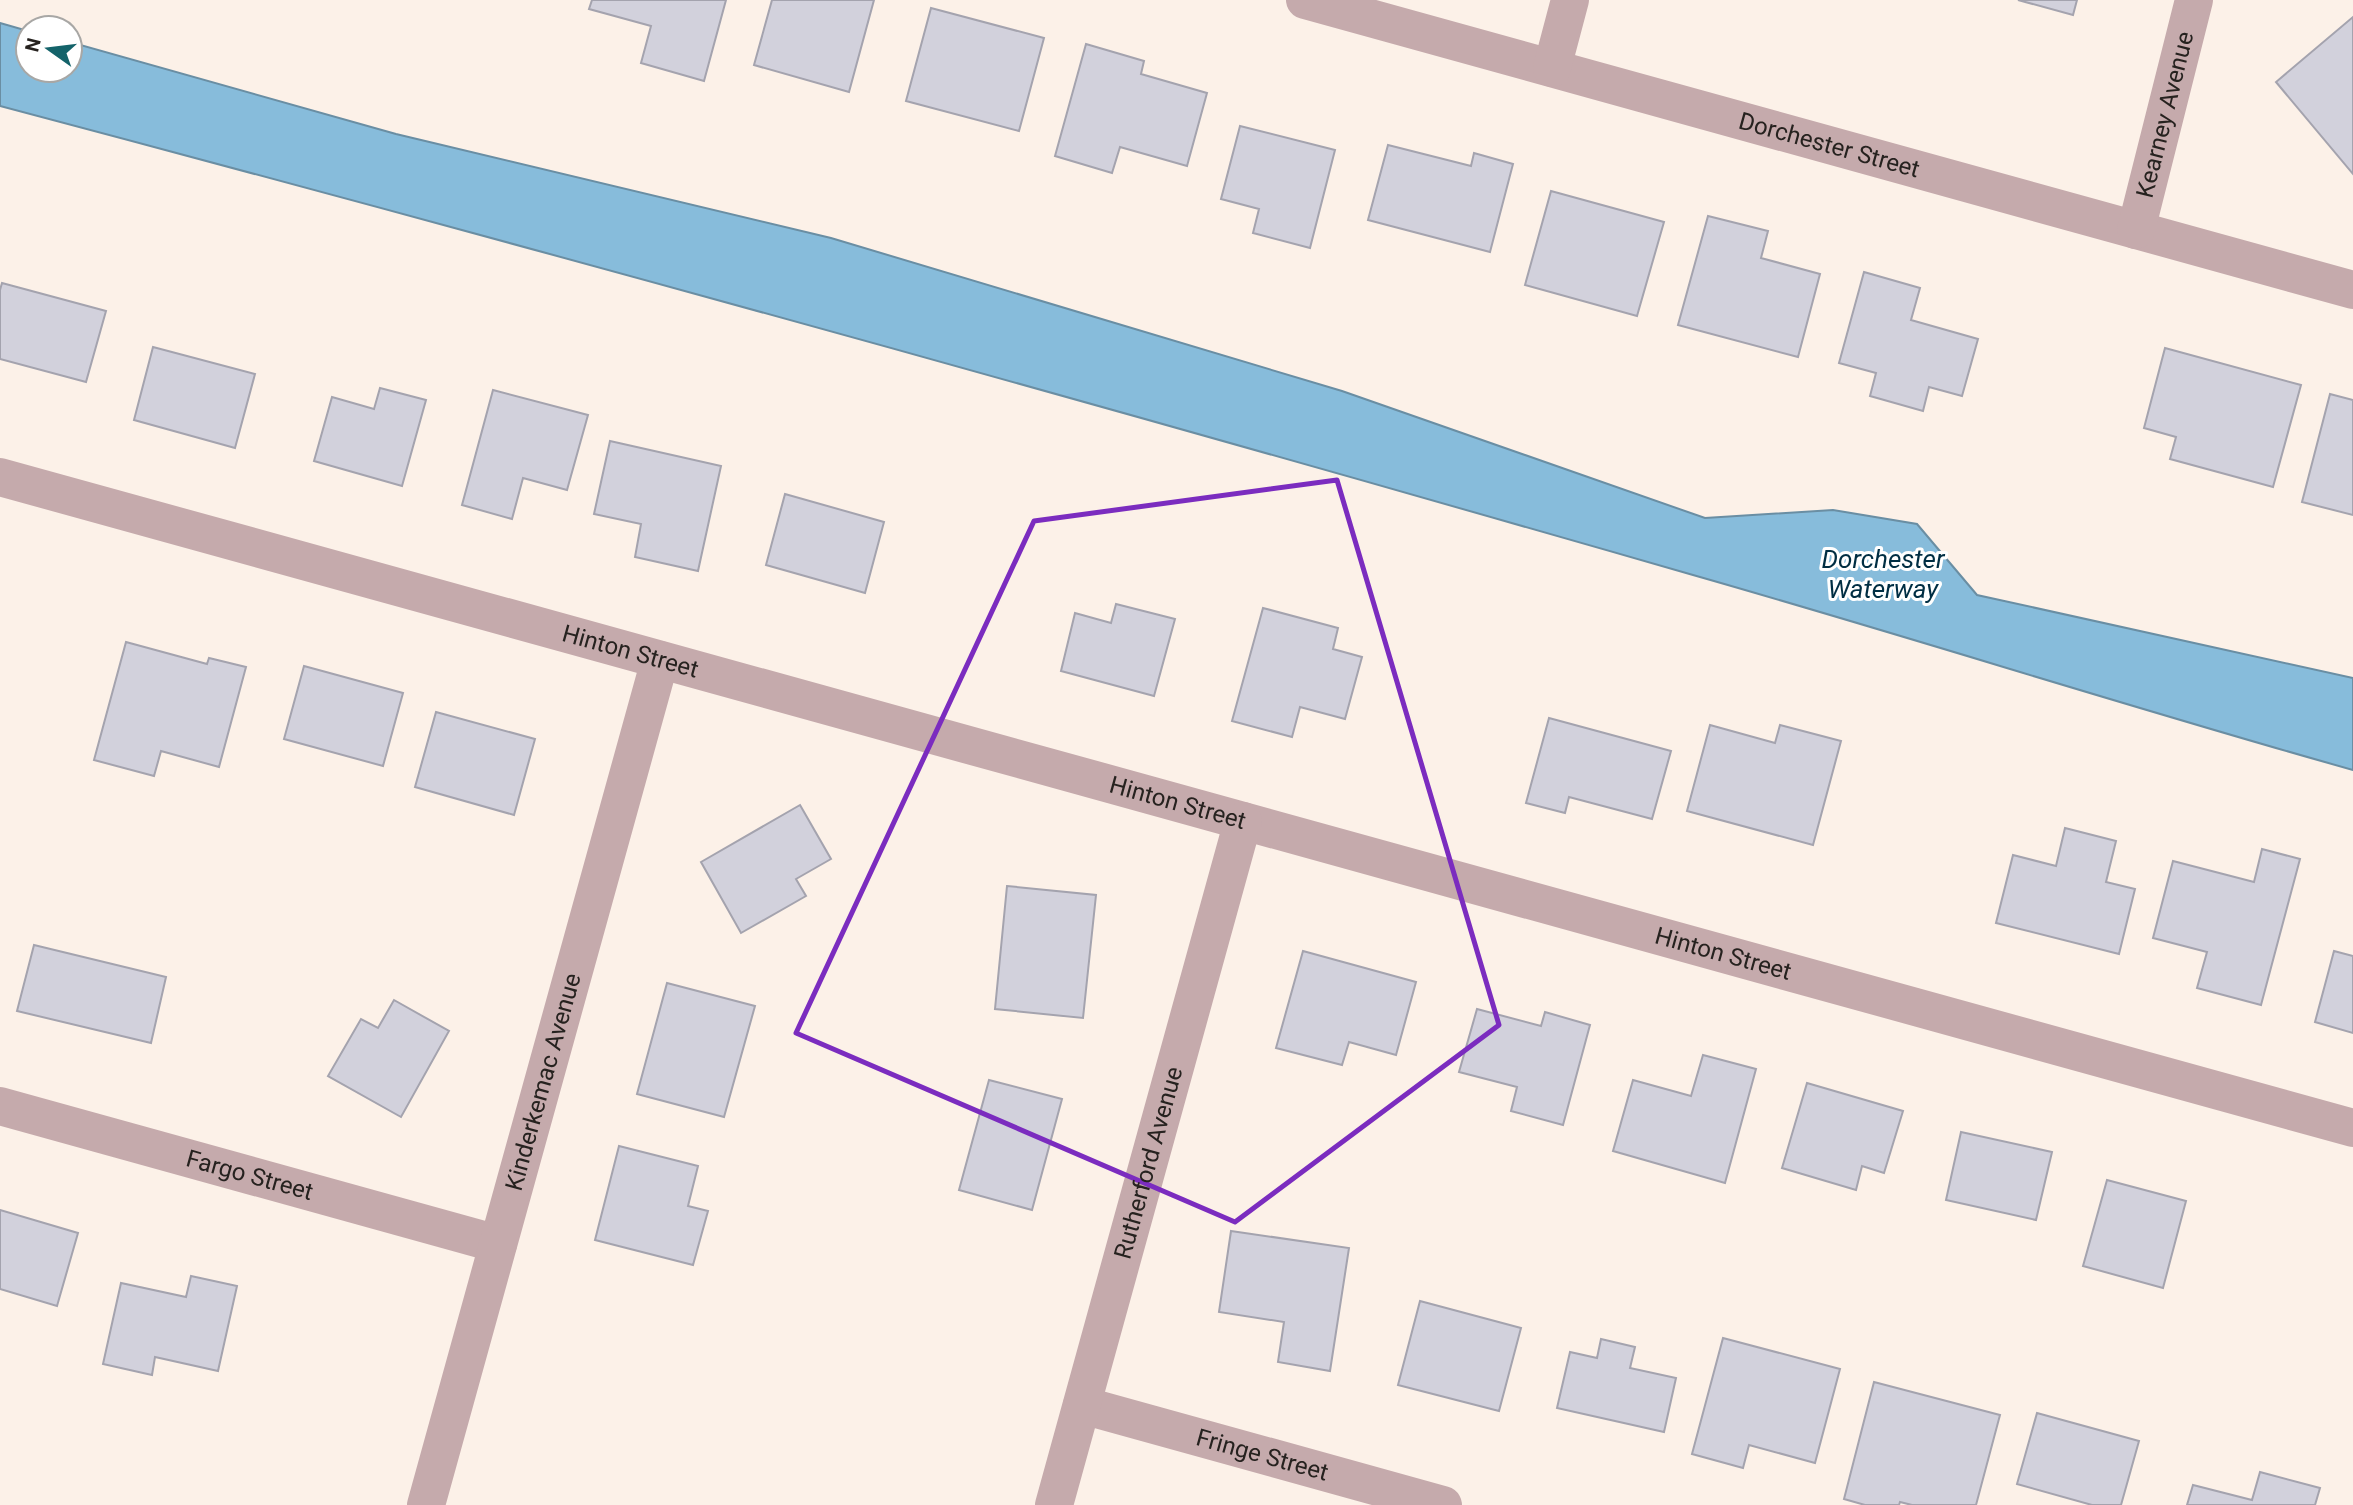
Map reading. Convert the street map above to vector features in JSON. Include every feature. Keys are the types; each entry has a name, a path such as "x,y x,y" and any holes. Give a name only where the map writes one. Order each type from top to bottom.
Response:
{"street":[{"name":"Dorchester Street","path":"1305,0 2353,290"},
{"path":"1552,68 1570,0"},
{"name":"Kearney Avenue","path":"2136,230 2194,0"},
{"name":"Hinton Street","path":"0,477 2353,1128"},
{"name":"Kinderkemac Avenue","path":"426,1505 660,660"},
{"name":"Rutherford Avenue","path":"1054,1505 1243,821"},
{"name":"Fargo Street","path":"0,1106 498,1244"},
{"name":"Fringe Street","path":"1082,1405 1444,1505"}],"highlighted area":[{"path":"1337,480 1499,1025 1235,1222 796,1033 1034,521"}],"water":[{"name":"Dorchester Waterway","path":"0,23 14,27 14,84 84,84 84,46 396,134 831,238 1342,391 1705,518 1833,510 1917,524 1977,595 2353,678 2353,770 1776,599 1271,454 848,336 0,106"}],"building":[{"path":"592,0 726,0 704,81 641,63 651,26 589,9"},
{"path":"772,0 874,0 849,92 754,65"},
{"path":"2018,0 2077,0 2073,15"},
{"path":"931,8 1044,38 1019,131 906,101"},
{"path":"2353,17 2353,174 2276,82"},
{"path":"1086,44 1144,61 1141,74 1207,93 1187,166 1120,147 1112,173 1055,156"},
{"path":"1240,126 1335,150 1310,248 1253,233 1259,209 1221,199"},
{"path":"1388,145 1471,166 1474,153 1513,164 1490,252 1368,220"},
{"path":"1551,191 1664,222 1637,316 1525,285"},
{"path":"1708,216 1768,231 1761,258 1820,274 1798,357 1678,325"},
{"path":"1864,272 1920,288 1911,320 1978,339 1962,396 1929,387 1923,411 1870,396 1876,373 1839,363"},
{"path":"2,283 106,311 86,382 0,359"},
{"path":"153,347 255,374 235,448 134,420"},
{"path":"2165,348 2301,385 2273,487 2170,459 2176,437 2144,428"},
{"path":"380,388 426,400 402,486 314,461 332,397 374,409"},
{"path":"493,390 588,415 567,490 523,478 512,519 462,505"},
{"path":"2330,394 2353,400 2353,515 2302,502"},
{"path":"610,441 721,466 698,571 635,557 641,524 594,514"},
{"path":"785,494 884,522 865,593 766,565"},
{"path":"1116,604 1175,619 1154,696 1061,671 1075,613 1111,623"},
{"path":"1263,608 1338,628 1333,649 1362,657 1345,719 1300,707 1292,737 1232,721"},
{"path":"126,642 207,664 209,658 246,667 219,767 161,751 154,776 94,760"},
{"path":"304,666 403,693 383,766 284,739"},
{"path":"436,712 535,739 514,815 415,787"},
{"path":"1549,718 1671,751 1652,819 1569,797 1565,813 1526,803"},
{"path":"1710,725 1775,743 1780,725 1841,741 1813,845 1687,811"},
{"path":"800,805 831,859 796,879 806,896 741,933 701,862"},
{"path":"2065,828 2116,841 2106,882 2135,889 2119,954 1996,923 2013,855 2056,866"},
{"path":"2262,849 2300,859 2261,1005 2197,988 2207,952 2153,938 2173,861 2254,882"},
{"path":"1007,886 1096,895 1083,1018 995,1009"},
{"path":"34,945 166,977 151,1043 17,1011"},
{"path":"1303,951 1416,982 1396,1055 1349,1042 1342,1065 1276,1048"},
{"path":"2334,951 2353,956 2353,1033 2315,1022"},
{"path":"667,983 755,1006 724,1117 637,1094"},
{"path":"394,1000 449,1031 401,1117 328,1076 361,1019 378,1028"},
{"path":"1477,1009 1541,1026 1545,1012 1590,1025 1563,1125 1511,1111 1517,1087 1459,1072"},
{"path":"1703,1055 1756,1069 1725,1183 1613,1151 1633,1080 1691,1096"},
{"path":"989,1080 1062,1099 1032,1210 959,1190"},
{"path":"1807,1083 1903,1111 1884,1173 1862,1166 1856,1190 1782,1168"},
{"path":"1961,1132 2052,1152 2036,1220 1946,1200"},
{"path":"619,1146 698,1166 688,1206 708,1211 693,1265 595,1240"},
{"path":"2107,1180 2186,1201 2163,1288 2083,1266"},
{"path":"0,1210 78,1233 57,1306 0,1289"},
{"path":"1231,1231 1349,1248 1330,1371 1278,1362 1284,1322 1219,1312"},
{"path":"191,1276 237,1286 218,1371 155,1357 152,1375 103,1364 121,1283 186,1297"},
{"path":"1420,1301 1521,1328 1499,1411 1398,1385"},
{"path":"1723,1338 1840,1369 1815,1463 1749,1445 1743,1468 1692,1454"},
{"path":"1601,1339 1635,1347 1630,1368 1676,1378 1664,1432 1557,1408 1570,1352 1597,1358"},
{"path":"1874,1382 2000,1415 1976,1505 1912,1505 1900,1502 1899,1505 1865,1505 1844,1499"},
{"path":"2037,1413 2139,1441 2121,1505 2092,1505 2017,1484"},
{"path":"2260,1472 2320,1488 2315,1505 2187,1505 2193,1485 2252,1500"}]}
